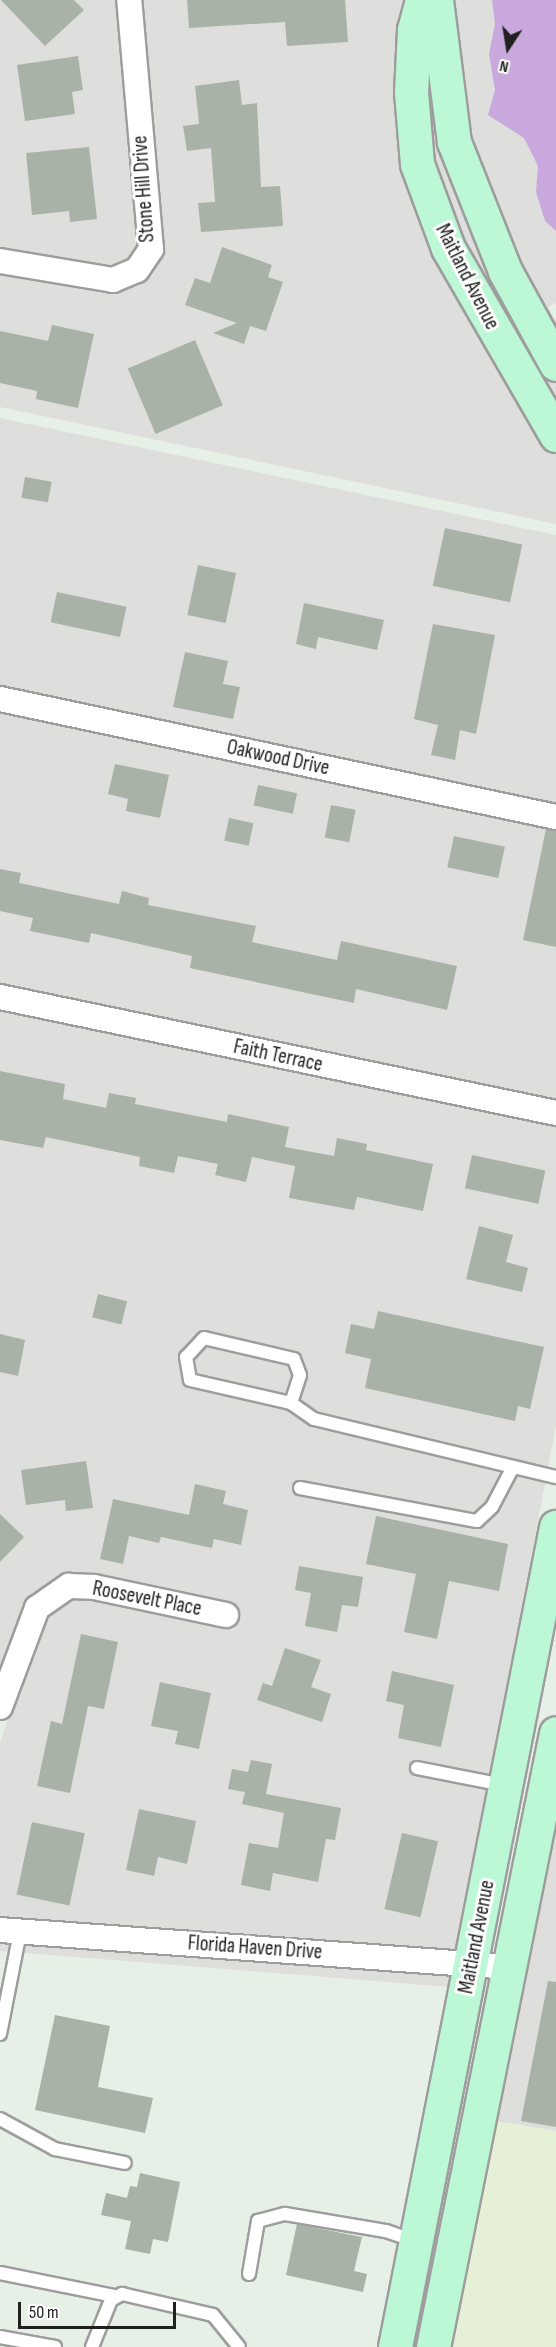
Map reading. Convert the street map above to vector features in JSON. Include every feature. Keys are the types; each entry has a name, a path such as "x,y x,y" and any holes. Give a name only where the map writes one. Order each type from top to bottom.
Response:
{"main road":[{"name":"Maitland Avenue","path":"422,0 414,29 411,92 417,164 448,248 556,435"},
{"name":"Maitland Avenue","path":"436,0 445,92 458,153 505,271 556,364"},
{"name":"Maitland Avenue","path":"394,2346 508,1786 556,1527"},
{"name":"Maitland Avenue","path":"433,2347 510,1966 551,1792 556,1733"},
{"path":"508,1786 551,1792"}],"street":[{"name":"Stone Hill Drive","path":"0,261 113,280 137,270 151,249 129,0"},
{"name":"Oakwood Drive","path":"0,699 556,817"},
{"name":"Faith Terrace","path":"0,997 556,1113"},
{"name":"Roosevelt Place","path":"0,1707 37,1608 69,1586 94,1587 226,1616"},
{"name":"Florida Haven Drive","path":"10,1931 510,1966"}],"lane":[{"path":"291,1403 300,1375 294,1359 204,1338 186,1357 190,1380 291,1403 314,1419 556,1477"},
{"path":"300,1488 477,1521 492,1507 513,1467"},
{"path":"417,1768 508,1786"},
{"path":"0,2034 10,1931"},
{"path":"0,2119 55,2149 124,2163"},
{"path":"249,2274 258,2221 285,2214 386,2231 416,2241"},
{"path":"0,2273 114,2296 122,2294 213,2314 238,2341 238,2347"},
{"path":"92,2347 114,2296"},
{"path":"0,2337 55,2347"}],"shaded area":[{"path":"0,0 556,0 556,303 548,307 556,321 556,524 0,407"},
{"path":"492,0 556,0 556,231 545,221 536,192 538,166 524,138 488,115 495,90 489,54 495,24"},
{"path":"0,418 556,535 556,805 0,686"},
{"path":"0,711 556,830 556,1100 0,985"},
{"path":"0,1010 556,1125 556,1426 456,1950 0,1918 0,1742 45,1616 71,1598 92,1599 234,1630 239,1606 95,1575 65,1575 28,1602 0,1671"},
{"path":"556,1808 556,2131 489,2120"},
{"path":"0,1943 451,1974 449,1987 0,1951"},
{"path":"489,2120 556,2131 556,2347 444,2347"}],"building":[{"path":"1,0 74,0 84,10 45,46"},
{"path":"187,0 345,0 348,42 287,46 285,22 189,28"},
{"path":"78,56 83,90 72,92 75,114 25,121 17,65"},
{"path":"239,80 242,105 257,103 261,187 280,186 283,226 201,232 198,203 215,202 211,148 187,151 183,126 199,124 195,86"},
{"path":"89,147 97,219 70,222 69,211 32,215 26,153"},
{"path":"222,247 272,265 268,277 283,282 266,331 250,326 244,344 213,333 237,323 185,305 195,278 210,283"},
{"path":"52,325 94,334 78,408 36,399 37,391 0,383 0,331 48,341"},
{"path":"195,340 223,405 156,434 128,369"},
{"path":"25,477 52,482 48,502 21,498"},
{"path":"445,528 522,544 510,602 433,586"},
{"path":"198,565 236,573 226,623 187,615"},
{"path":"57,592 126,607 120,637 51,622"},
{"path":"304,603 384,620 377,650 318,637 316,649 296,644"},
{"path":"433,624 495,635 476,734 460,730 455,760 431,755 438,725 414,719"},
{"path":"185,652 228,661 223,684 240,687 233,719 173,707"},
{"path":"115,764 169,775 160,818 126,811 128,799 108,794"},
{"path":"258,785 297,793 293,814 254,806"},
{"path":"331,805 356,810 349,842 325,837"},
{"path":"229,818 253,823 249,846 224,840"},
{"path":"546,829 556,831 556,947 523,940"},
{"path":"454,836 505,847 498,878 447,867"},
{"path":"0,869 21,873 19,883 119,904 122,891 149,898 148,905 256,926 252,942 337,960 341,941 457,966 447,1010 356,989 354,1003 190,968 192,956 91,933 89,943 30,931 33,918 0,911"},
{"path":"0,1071 65,1084 63,1099 106,1108 109,1093 136,1098 135,1104 227,1122 228,1114 289,1127 285,1147 334,1156 337,1138 367,1144 366,1150 433,1164 423,1211 357,1197 354,1210 289,1198 295,1166 252,1157 246,1182 215,1175 218,1164 178,1156 174,1173 139,1166 140,1157 46,1137 43,1148 0,1140"},
{"path":"472,1155 545,1171 538,1204 465,1188"},
{"path":"479,1226 513,1235 506,1262 528,1268 522,1292 466,1279"},
{"path":"98,1294 127,1301 121,1325 92,1317"},
{"path":"378,1311 544,1347 530,1409 518,1406 515,1421 365,1388 371,1359 345,1353 351,1324 374,1329"},
{"path":"0,1334 25,1340 18,1376 0,1372"},
{"path":"86,1461 93,1508 66,1511 65,1500 26,1505 21,1470"},
{"path":"195,1484 226,1491 223,1504 248,1510 241,1545 214,1539 212,1548 161,1537 159,1543 129,1536 123,1564 100,1559 113,1499 189,1515"},
{"path":"0,1514 24,1537 0,1562"},
{"path":"376,1516 508,1544 499,1591 449,1581 437,1639 404,1632 416,1574 366,1564"},
{"path":"299,1566 363,1577 358,1607 342,1605 337,1632 305,1626 311,1593 295,1590"},
{"path":"81,1634 118,1642 104,1709 88,1706 70,1793 37,1786 51,1721 62,1724"},
{"path":"285,1648 321,1660 311,1687 331,1694 322,1722 257,1700 263,1683 272,1686"},
{"path":"392,1671 454,1685 441,1747 398,1738 404,1705 386,1701"},
{"path":"160,1682 211,1693 199,1749 175,1744 178,1731 151,1726"},
{"path":"251,1760 272,1764 266,1794 341,1808 335,1840 326,1839 318,1882 273,1873 270,1891 241,1885 249,1843 278,1848 284,1813 242,1804 245,1792 228,1789 232,1769 248,1772"},
{"path":"139,1809 196,1821 187,1864 158,1857 154,1876 126,1870"},
{"path":"32,1822 85,1833 69,1906 17,1894"},
{"path":"402,1833 438,1841 421,1917 384,1909"},
{"path":"548,1981 556,1982 556,2127 521,2121"},
{"path":"55,2015 110,2026 98,2087 153,2098 145,2133 35,2110"},
{"path":"140,2173 180,2182 168,2242 153,2239 150,2254 125,2249 131,2221 101,2215 106,2193 127,2198 130,2186 137,2187"},
{"path":"297,2224 362,2237 354,2271 367,2274 363,2292 286,2275"}]}
